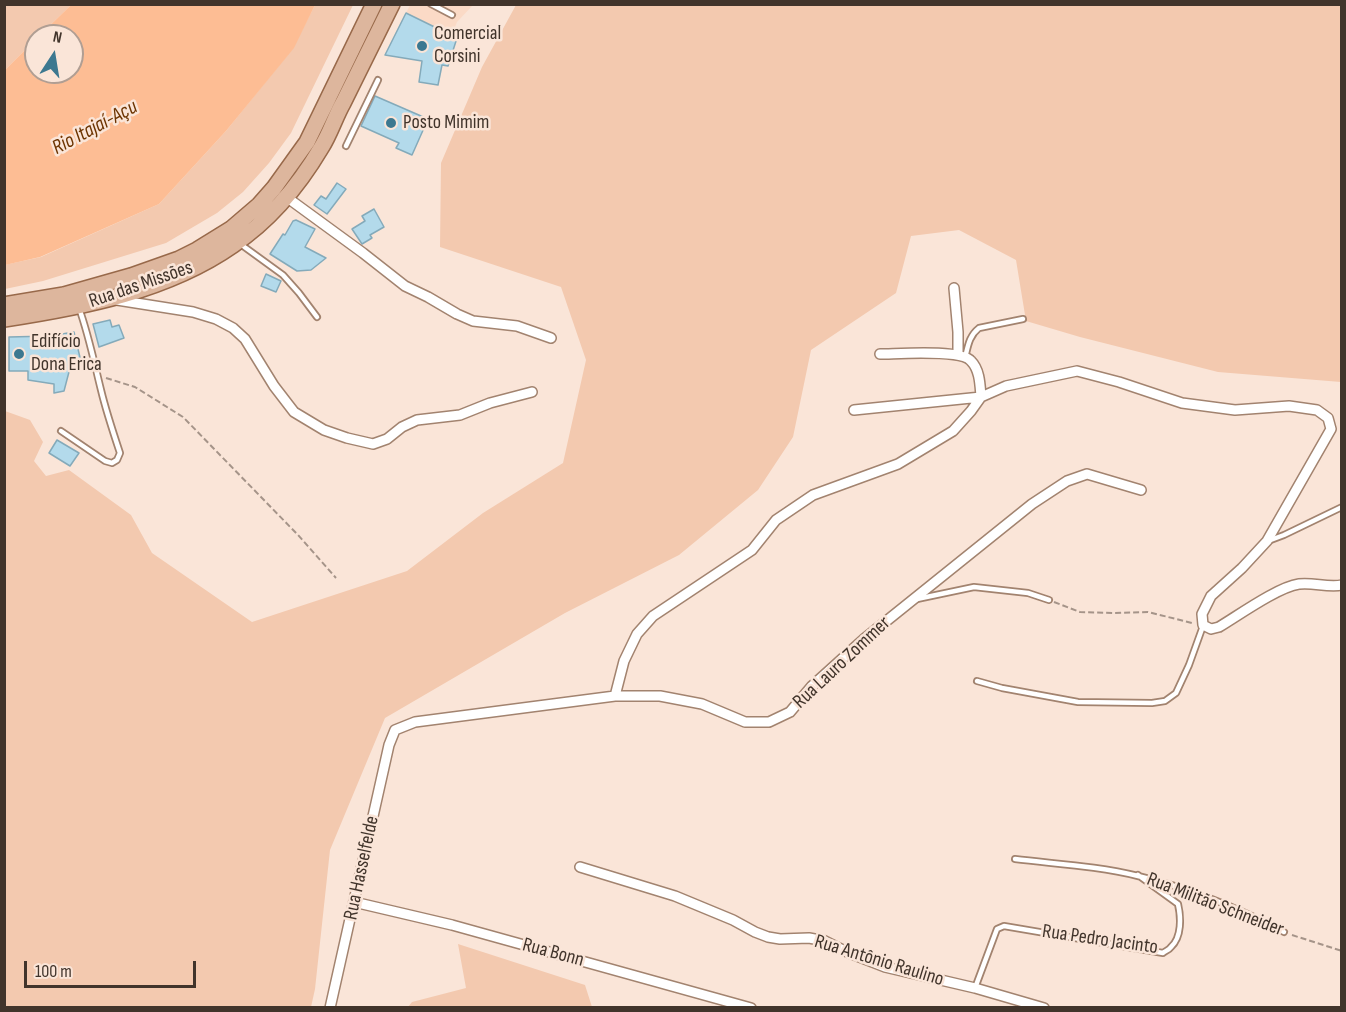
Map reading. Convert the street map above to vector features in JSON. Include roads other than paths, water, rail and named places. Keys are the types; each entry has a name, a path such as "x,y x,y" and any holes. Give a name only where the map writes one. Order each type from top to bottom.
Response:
{"main road":[{"name":"Rua das Missões","path":"4,305 64,295 132,276 179,259 231,229 259,205 308,142 374,4"},
{"name":"Rua das Missões","path":"4,319 78,306 136,290 185,273 237,242 261,223 303,176 322,146 392,4"}],"street":[{"path":"285,196 405,286 457,314 473,321 517,326 551,338"},
{"path":"954,288 962,356"},
{"path":"108,298 193,312 216,319 233,328 244,339 274,386 294,412 324,430 373,444 387,439 402,427 417,420 460,415 490,403 532,392"},
{"path":"615,696 624,661 637,634 653,616 752,550 776,520 813,495 898,464 953,431 981,396 978,375 971,360 962,356 927,353 880,354"},
{"path":"854,410 981,396 1006,386 1077,371 1119,382 1182,404 1235,410 1289,406 1317,410 1328,418 1331,429 1268,541 1211,596 1202,614 1203,625 1211,629 1219,627 1282,590 1296,585 1341,585"},
{"name":"Rua Lauro Zommer","path":"395,730 415,722 615,696 660,696 702,704 745,722 769,722 790,712 812,686 864,639 1014,518 1067,481 1087,474 1141,490"},
{"name":"Rua Hasselfelde","path":"330,1008 389,745 395,730"},
{"name":"Rua Antônio Raulino","path":"580,867 675,896 768,937 825,940 849,953 885,967 975,988 1044,1008"},
{"name":"Rua Bonn","path":"354,902 452,925 751,1008"}],"lane":[{"path":"431,4 452,15"},
{"path":"346,146 378,80"},
{"path":"237,242 283,275 317,317"},
{"path":"61,430 105,461 112,463 117,460 120,453 78,306"},
{"path":"962,356 973,333 979,328 1023,319"},
{"path":"1268,541 1341,507"},
{"path":"915,599 974,587 1028,593 1049,600"},
{"path":"977,681 1078,702 1152,704 1165,701 1176,693 1203,625"},
{"name":"Rua Militão Schneider","path":"1015,859 1138,876 1193,892 1248,913 1284,932"},
{"name":"Rua Pedro Jacinto","path":"975,988 997,930 1004,926 1162,953 1172,947 1177,938 1181,918 1178,904 1138,876"}],"water":[{"name":"Rio Itajaí-Açu","path":"71,5 315,5 294,48 226,131 159,204 40,257 5,265 5,70 24,51 24,84 84,84 84,24 51,24"}],"place":[{"name":"Comercial Corsini","path":"422,46"},
{"name":"Posto Mimim","path":"391,123"},
{"name":"Edifício Dona Erica","path":"19,354"}]}
